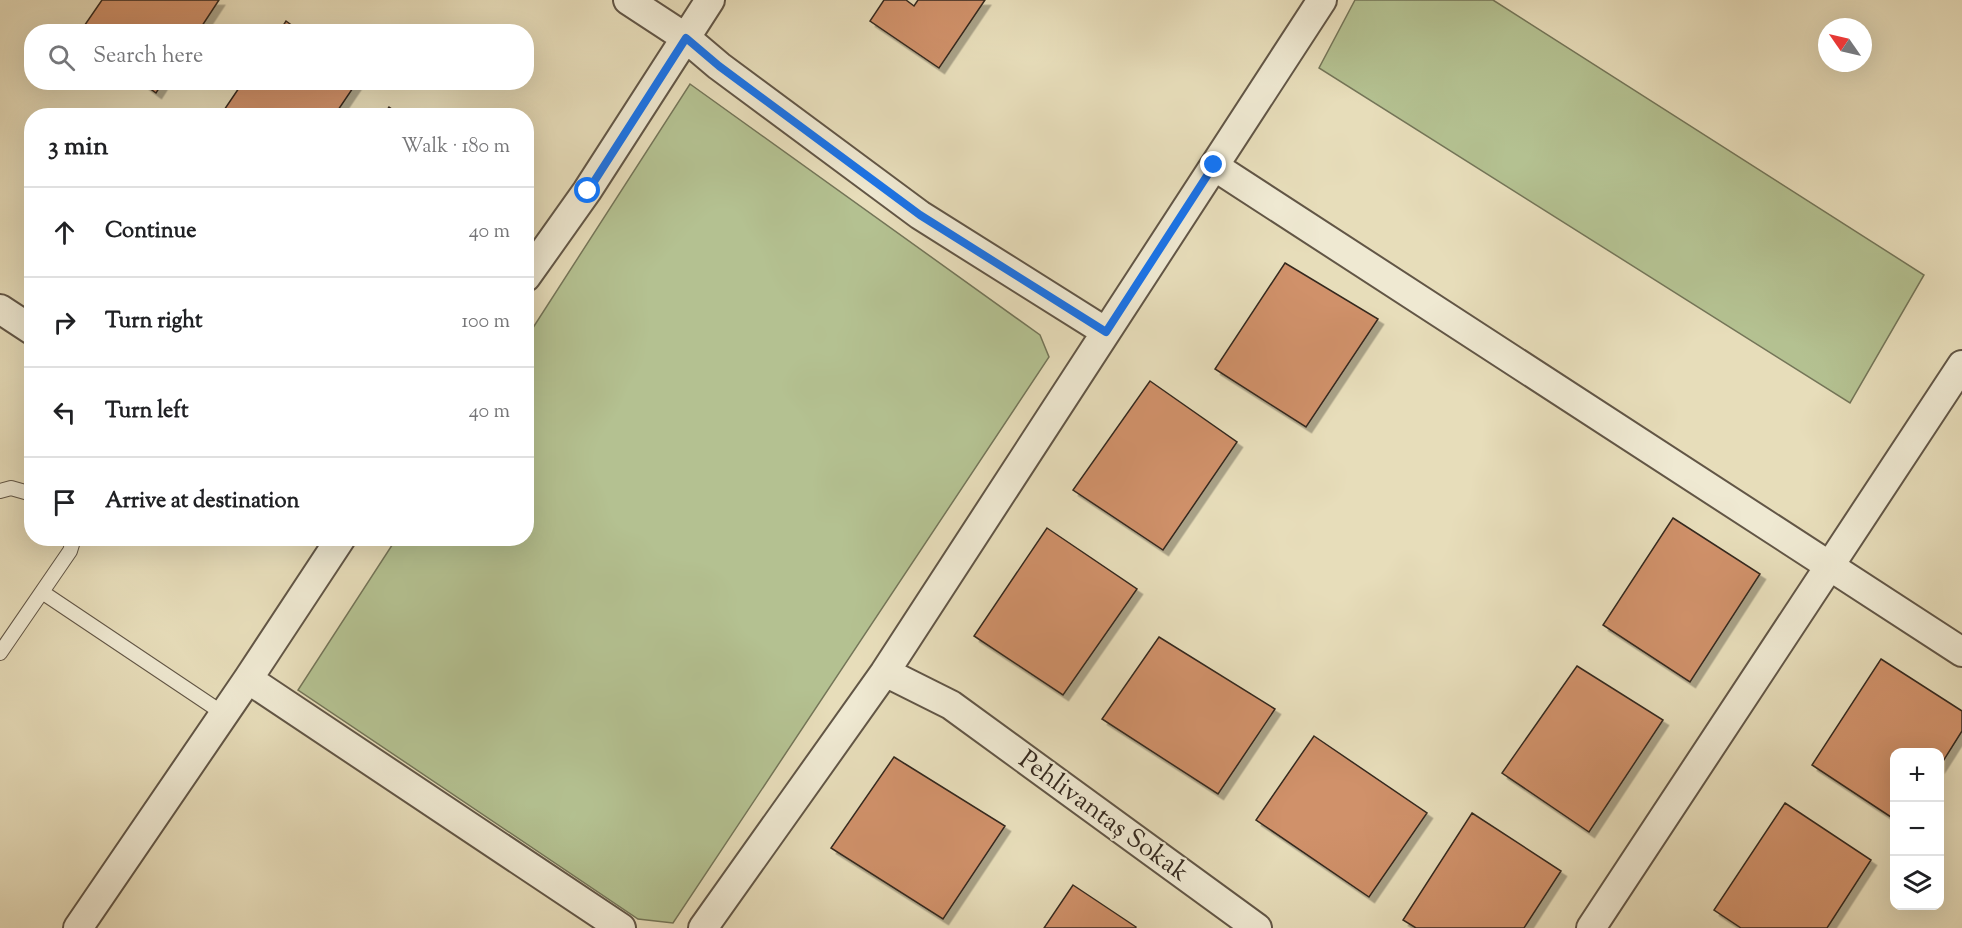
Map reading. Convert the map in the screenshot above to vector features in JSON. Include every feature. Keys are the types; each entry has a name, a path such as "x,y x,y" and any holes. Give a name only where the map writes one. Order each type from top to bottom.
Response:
{"street":[{"path":"628,0 686,38 719,66 920,215 1106,332"},
{"path":"534,266 588,191 711,0"},
{"path":"703,928 885,672 1322,0"},
{"path":"1214,165 1962,651"},
{"path":"0,309 24,325"},
{"path":"1591,928 1962,365"},
{"path":"78,928 248,679 334,546"},
{"name":"Pehlivantaş Sokak","path":"885,672 951,705 1227,920 1257,928"},
{"path":"248,679 621,928"}],"lane":[{"path":"0,491 11,488 24,492"},
{"path":"0,653 72,546"},
{"path":"42,592 224,714"}],"green space":[{"path":"1355,0 1493,0 1924,275 1850,403 1319,68"},
{"path":"690,84 1040,335 1049,357 673,923 638,919 298,690 391,546 534,546 534,326"}],"building":[{"path":"102,0 219,0 203,24 86,24"},
{"path":"884,0 906,0 914,6 918,0 985,0 939,68 870,21"},
{"path":"238,90 352,90 339,108 225,108"},
{"path":"1285,263 1378,319 1306,427 1215,369"},
{"path":"1150,381 1237,442 1163,550 1073,490"},
{"path":"1673,518 1760,574 1690,682 1603,625"},
{"path":"1047,528 1137,589 1063,695 974,636"},
{"path":"1159,637 1275,709 1218,794 1102,719"},
{"path":"1881,659 1962,711 1962,731 1944,760 1944,748 1890,748 1890,816 1812,765"},
{"path":"1577,666 1663,720 1589,832 1502,773"},
{"path":"1314,736 1427,813 1369,897 1256,820"},
{"path":"894,757 1005,826 943,919 831,848"},
{"path":"1785,803 1871,860 1827,928 1741,928 1714,910"},
{"path":"1472,813 1561,871 1524,928 1416,928 1403,920"},
{"path":"1073,885 1136,927 1044,928"}],"route":[{"path":"588,191 686,38 719,66 920,215 1106,332 1214,165"}]}
